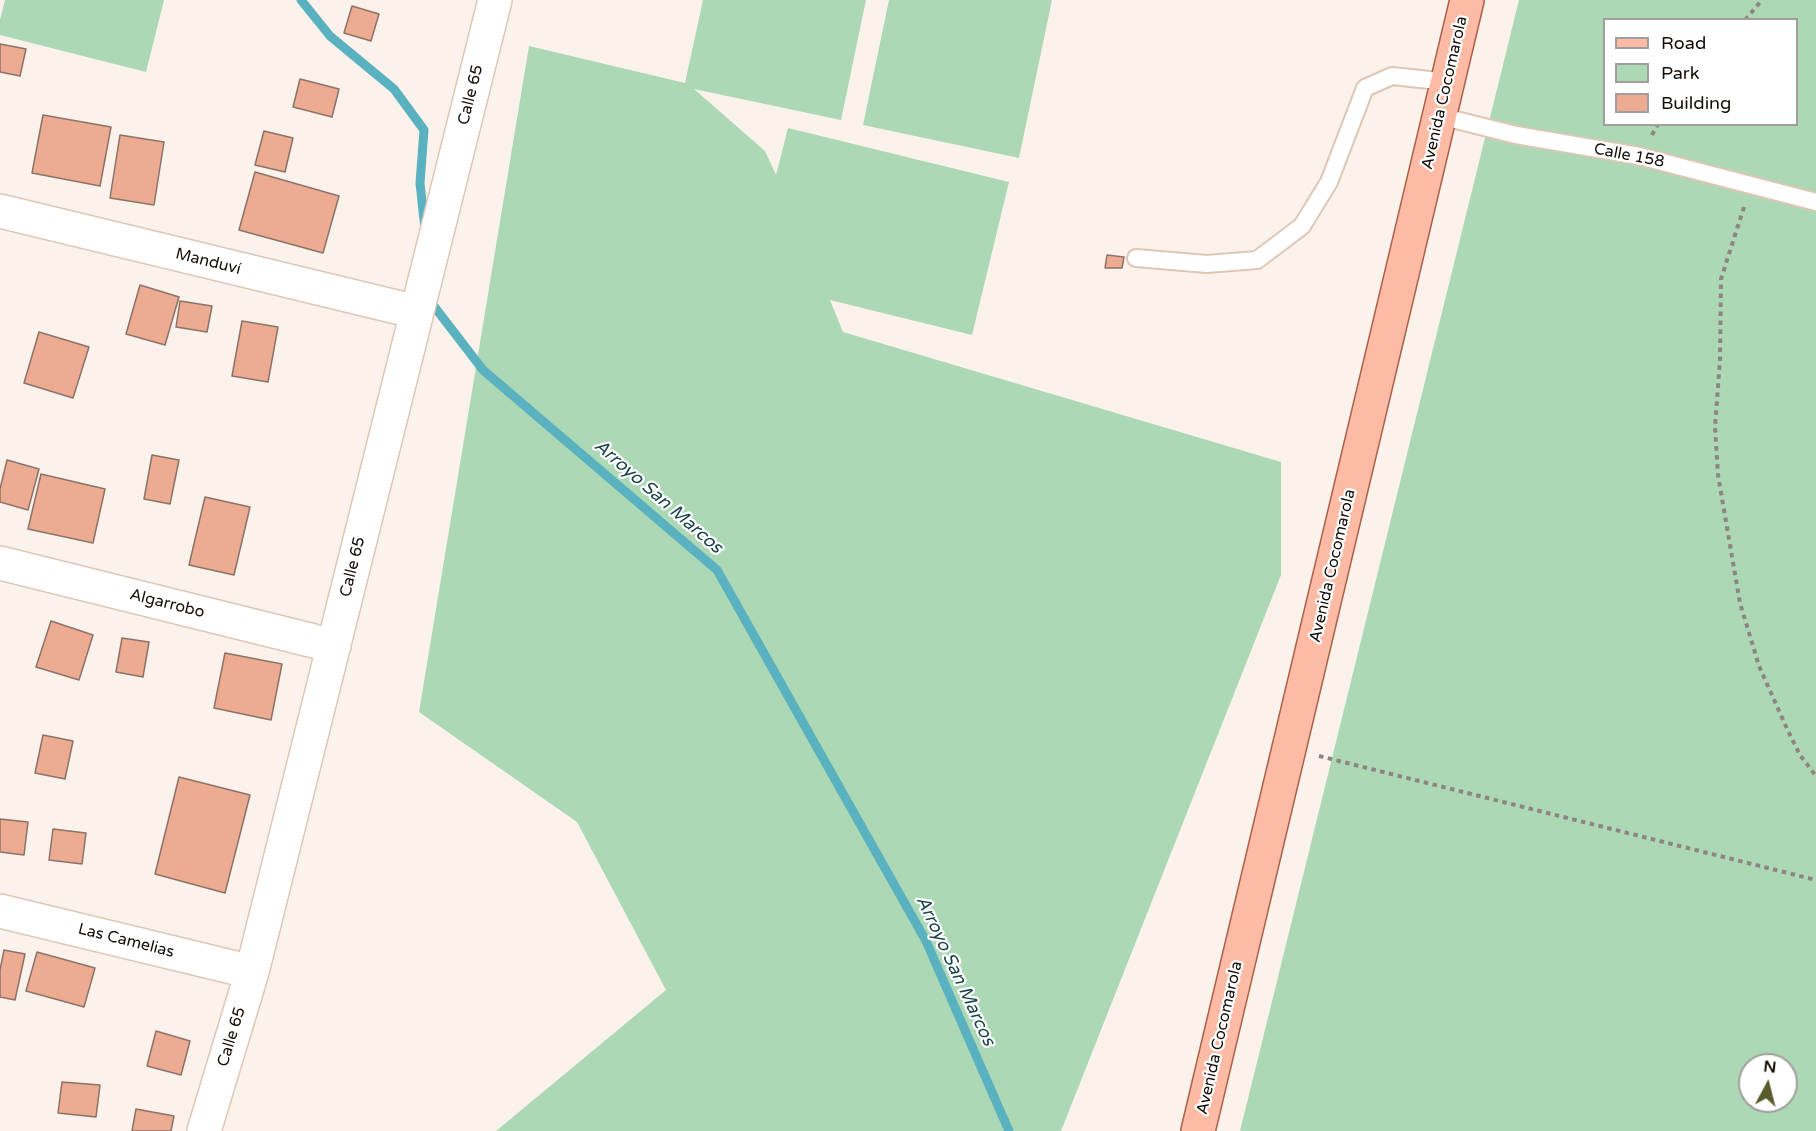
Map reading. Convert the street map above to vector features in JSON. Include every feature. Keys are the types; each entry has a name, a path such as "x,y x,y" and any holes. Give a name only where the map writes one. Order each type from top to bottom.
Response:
{"main road":[{"name":"Avenida Cocomarola","path":"1198,1131 1467,0"}],"street":[{"name":"Calle 65","path":"204,1131 252,972 495,0"},
{"name":"Manduví","path":"0,211 417,312"},
{"name":"Algarrobo","path":"0,563 334,646"},
{"name":"Las Camelias","path":"0,911 252,972"}],"lane":[{"path":"1136,258 1206,264 1257,260 1302,226 1329,182 1365,88 1392,76 1448,82"},
{"name":"Calle 158","path":"1440,116 1516,135 1639,156 1816,202"}],"path":[{"path":"1747,18 1762,0"},
{"path":"1751,184 1721,279 1720,360 1715,427 1718,475 1740,603 1760,666 1800,755 1816,776"},
{"path":"1289,748 1816,880"}],"green space":[{"path":"5,0 164,0 146,72 0,35 0,20"},
{"path":"703,0 866,0 841,120 694,89 765,151 776,175 788,128 1009,182 972,335 830,300 843,332 1281,462 1281,575 1061,1131 496,1131 666,990 577,822 419,712 529,46 685,83"},
{"path":"889,0 1052,0 1019,158 863,125"},
{"path":"1519,0 1816,0 1816,1131 1240,1131"}],"building":[{"path":"352,6 379,14 371,41 344,33"},
{"path":"0,44 26,49 20,76 0,72"},
{"path":"300,79 339,89 332,117 293,107"},
{"path":"43,115 111,127 100,186 32,173"},
{"path":"264,131 293,138 285,172 255,165"},
{"path":"120,135 164,142 154,205 110,198"},
{"path":"255,172 339,196 323,253 239,230"},
{"path":"1107,255 1124,257 1122,268 1105,268"},
{"path":"140,285 179,297 165,345 126,334"},
{"path":"180,301 212,306 207,332 176,327"},
{"path":"242,321 278,327 268,382 232,376"},
{"path":"39,332 89,347 73,398 24,383"},
{"path":"152,455 179,460 170,504 144,499"},
{"path":"7,460 39,469 28,510 0,502 0,489"},
{"path":"41,474 105,489 93,543 28,529"},
{"path":"205,497 250,507 234,575 189,565"},
{"path":"51,621 93,635 79,680 36,667"},
{"path":"122,638 149,642 143,677 116,672"},
{"path":"225,653 282,664 271,720 214,708"},
{"path":"43,735 73,741 65,779 35,773"},
{"path":"179,777 250,795 225,893 155,874"},
{"path":"0,819 28,822 24,855 0,852"},
{"path":"53,829 86,833 82,864 49,860"},
{"path":"4,950 25,954 15,1000 0,997 0,970"},
{"path":"37,952 95,968 84,1007 26,991"},
{"path":"156,1031 190,1041 181,1075 147,1066"},
{"path":"62,1082 100,1085 96,1117 58,1113"},
{"path":"136,1109 174,1116 171,1131 132,1131"}],"waterway":[{"name":"Arroyo San Marcos","path":"301,0 330,36 394,89 424,130 420,183 425,229"},
{"name":"Arroyo San Marcos","path":"430,297 430,301 483,370 717,570 926,941 1009,1131"}]}
